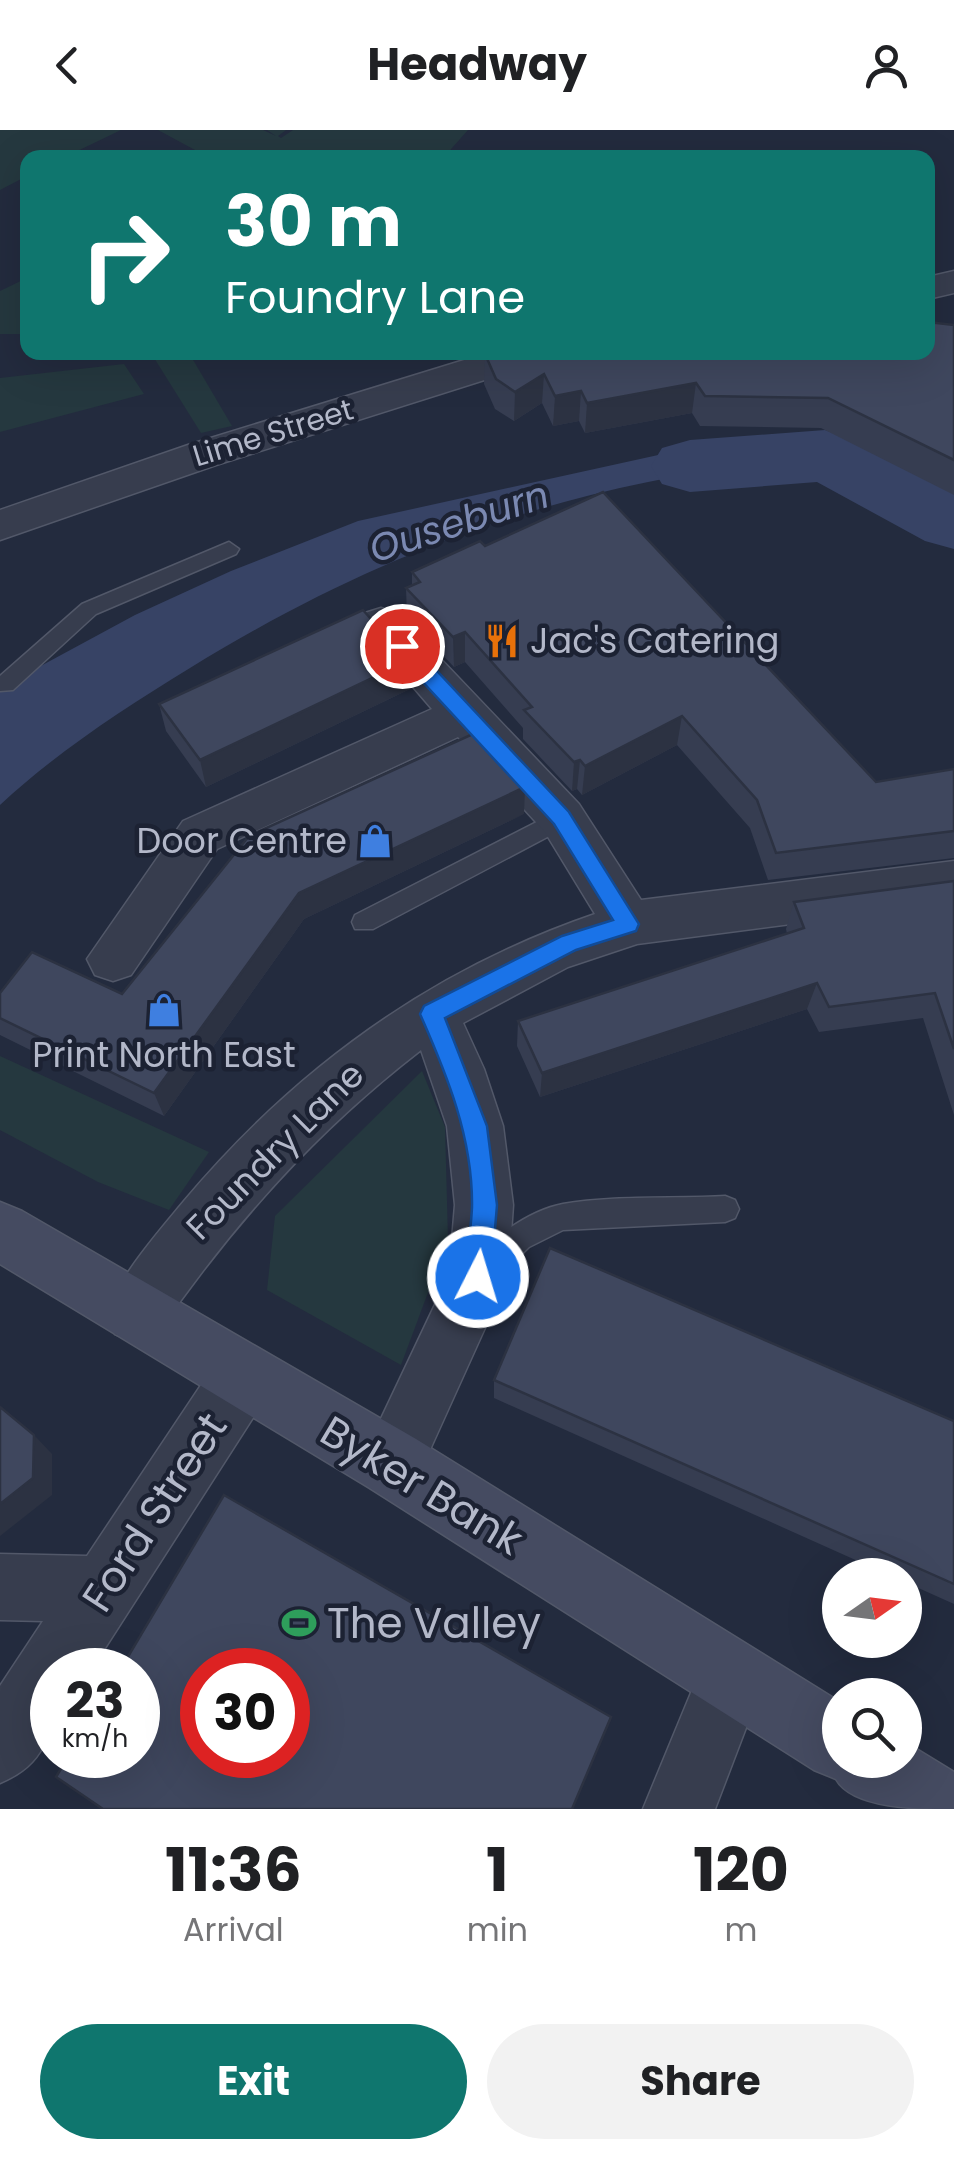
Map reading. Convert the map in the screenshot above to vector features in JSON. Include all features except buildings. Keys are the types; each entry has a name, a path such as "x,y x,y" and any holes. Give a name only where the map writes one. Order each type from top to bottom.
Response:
{"main road":[{"name":"Byker Bank","path":"0,1231 392,1463 822,1733"},
{"path":"895,1778 946,1809"}],"street":[{"name":"Lime Street","path":"0,525 202,455 515,360"},
{"path":"381,624 562,818 628,924"},
{"path":"112,959 200,835 464,714"},
{"name":"Foundry Lane","path":"136,1314 178,1250 272,1144 350,1070 432,1014 570,942 628,924 954,882"},
{"path":"392,1463 478,1277 484,1205 475,1126 432,1014"},
{"name":"Ford Street","path":"0,1748 243,1377"},
{"path":"0,1588 104,1590"},
{"path":"679,1809 731,1678"}],"lane":[{"path":"5,684 89,609 229,549"},
{"path":"364,922 562,818"},
{"path":"478,1277 518,1238 561,1217 725,1210"}],"shaded area":[{"path":"0,130 121,130 80,150 20,150 20,180 0,190"},
{"path":"158,130 263,130 276,136 267,130 286,130 278,136 281,138 293,130 468,130 450,150 195,150"},
{"path":"20,281 20,334 0,334 0,291"},
{"path":"155,360 193,360 232,426 201,433"},
{"path":"124,364 144,394 0,432 0,378"},
{"path":"0,1056 209,1152 169,1210 98,1182 0,1130"},
{"path":"422,1071 445,1127 448,1239 401,1365 267,1290 275,1216"}],"water":[{"path":"773,445 825,456 653,481 573,500 418,551 343,585 267,623 140,699 68,749 0,805 0,688 135,615 231,571 358,521 681,450"}],"waterway":[{"name":"Ouseburn","path":"690,466 825,456 871,475 954,521"}],"place":[{"name":"Jac's Catering","path":"502,641"},
{"name":"Door Centre","path":"375,841"},
{"name":"Print North East","path":"164,1010"},
{"name":"The Valley","path":"299,1623"}],"route":[{"path":"402,646 562,818 628,924 570,942 432,1014 475,1126 484,1205 478,1277"}]}
